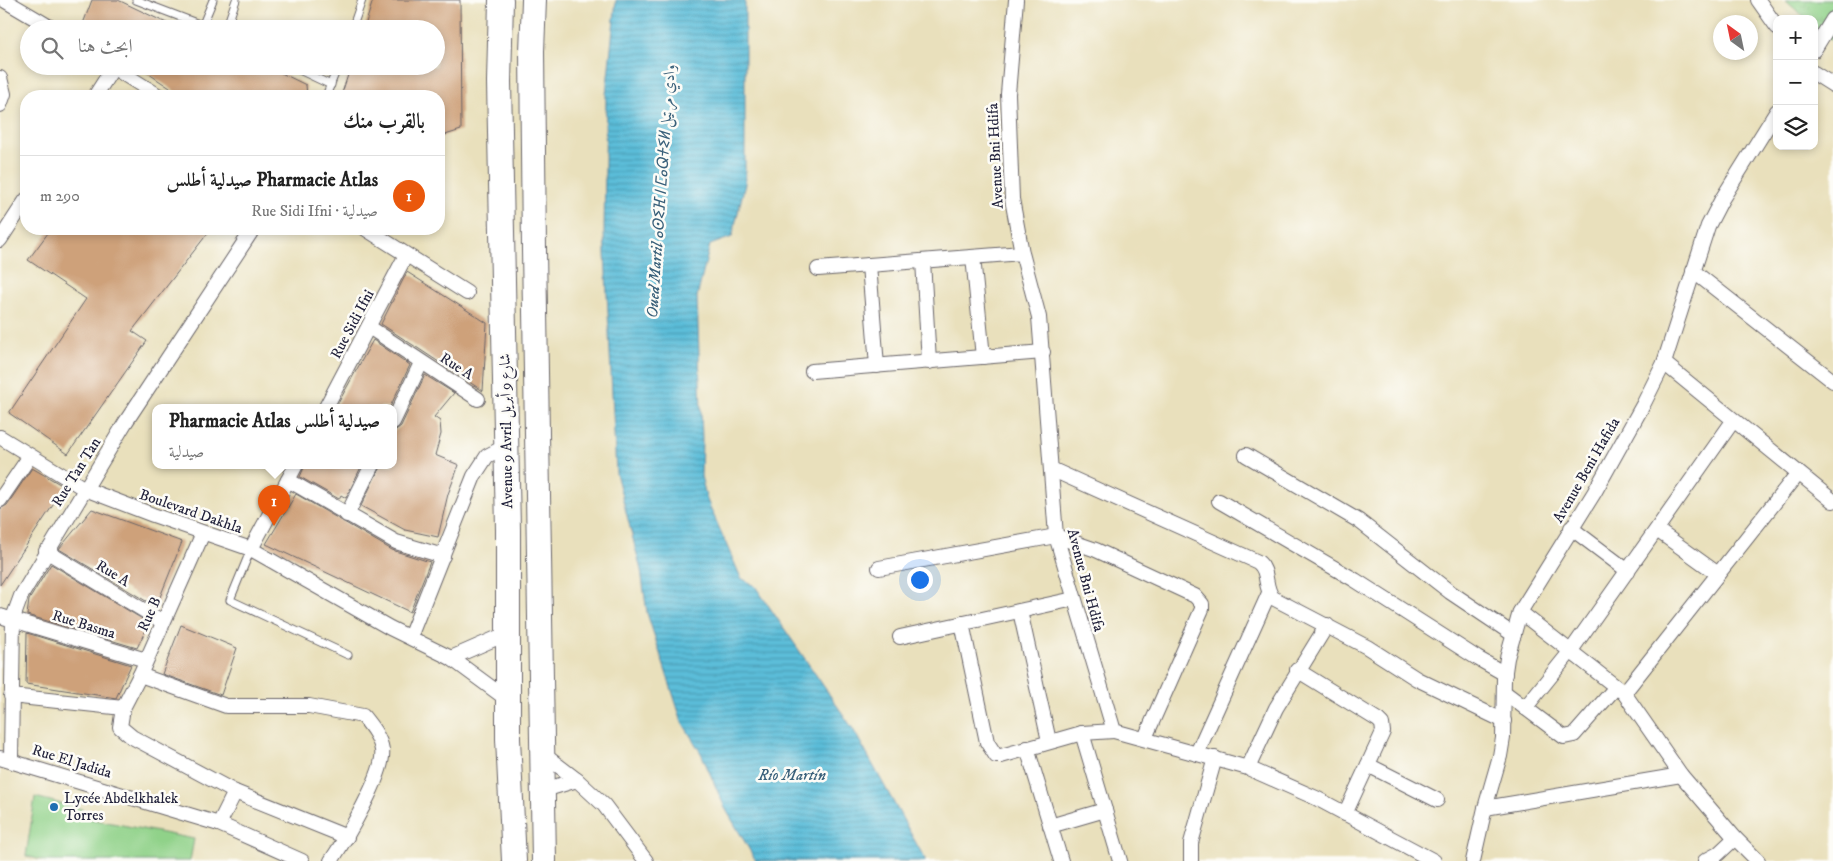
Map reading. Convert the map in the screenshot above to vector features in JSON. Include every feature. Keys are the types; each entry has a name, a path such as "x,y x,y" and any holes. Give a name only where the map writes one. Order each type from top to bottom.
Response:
{"highway":[{"name":"Avenue 9 Avril شارع 9 أبريل","path":"501,0 499,82 506,446 508,700 514,861"},
{"name":"Avenue 9 Avril شارع 9 أبريل","path":"534,0 532,51 544,861"}],"street":[{"path":"4,0 38,20"},
{"path":"1758,0 1773,21"},
{"name":"Avenue Bni Hdifa","path":"1013,1 1008,94 1008,150 1012,199 1022,253 1039,318 1044,352 1050,469 1056,536 1114,730"},
{"path":"1818,43 1833,19"},
{"path":"99,90 107,75"},
{"path":"125,75 149,90"},
{"path":"1818,76 1833,85"},
{"path":"0,78 4,94 0,105"},
{"name":"Avenue Beni Hafida","path":"1474,861 1485,808 1500,756 1504,721 1505,674 1520,612 1594,493 1664,363 1708,226 1722,199 1773,116"},
{"path":"1,236 20,209"},
{"name":"Rue Tan Tan","path":"5,758 11,696 6,617 85,489 249,235"},
{"path":"375,235 467,293"},
{"path":"818,269 1022,253"},
{"name":"Rue Sidi Ifni","path":"328,404 406,255"},
{"path":"973,257 983,357"},
{"path":"923,261 929,362"},
{"path":"869,265 876,366"},
{"path":"1693,271 1833,381"},
{"name":"Rue A","path":"369,327 478,399"},
{"path":"812,371 1044,352"},
{"path":"397,414 421,363"},
{"path":"1664,363 1833,501"},
{"path":"1525,708 1570,652 1733,421"},
{"name":"Boulevard Dakhla","path":"0,437 85,489 203,533 252,549 451,658 508,700"},
{"path":"410,637 482,461 494,451 506,446"},
{"path":"1246,455 1359,521 1450,592 1514,635"},
{"path":"0,500 30,456"},
{"path":"252,549 294,469"},
{"path":"347,515 370,469"},
{"path":"1050,469 1258,562 1266,572 1266,584 1273,598 1367,647 1417,680 1504,721"},
{"path":"1504,692 1558,734 1574,735 1620,690 1718,574 1798,473"},
{"path":"288,480 396,542 443,556"},
{"path":"1219,501 1355,580 1505,674"},
{"path":"1572,528 1628,571"},
{"path":"1657,530 1718,574"},
{"name":"Rue B","path":"123,708 140,675 203,533"},
{"path":"878,568 1056,536 1096,550 1195,596 1202,604 1145,738"},
{"name":"Rue A","path":"46,551 163,622"},
{"path":"1197,753 1269,593"},
{"path":"900,637 1074,599"},
{"path":"1020,611 1049,741"},
{"path":"1520,612 1620,690 1682,775 1735,838 1758,861"},
{"name":"Rue Basma","path":"6,617 146,660"},
{"path":"962,623 989,748 996,756 1082,733 1114,730 1248,768 1345,814 1434,861"},
{"path":"1248,768 1276,708 1297,670 1326,625"},
{"path":"451,658 508,633"},
{"path":"1297,670 1382,724 1383,732 1345,814"},
{"path":"140,675 226,706 309,706 363,716 376,733 382,750 381,765 347,837 331,861"},
{"path":"11,696 123,708 119,721 123,732 235,792 347,837"},
{"path":"1082,733 1120,861"},
{"path":"1027,748 1061,861"},
{"path":"543,754 577,780 604,805 646,861"},
{"name":"Rue El Jadida","path":"5,758 219,824 302,861"},
{"path":"1191,861 1191,843 1215,758"},
{"path":"1368,765 1437,800"},
{"path":"1485,808 1682,775"},
{"path":"544,790 577,780"},
{"path":"219,824 235,792"},
{"path":"1050,826 1105,810"},
{"path":"1705,861 1718,854 1735,838"}],"lane":[{"path":"136,0 192,20"},
{"path":"204,20 212,0"},
{"path":"229,20 236,0"},
{"path":"355,20 362,0"},
{"path":"309,75 331,86"},
{"path":"329,90 335,75"},
{"path":"252,549 230,600 348,655"}],"green space":[{"path":"1785,0 1833,0 1833,42 1818,29 1818,15 1802,15"},
{"name":"Lycée Abdelkhalek Torres","path":"35,797 82,809 81,817 194,839 190,861 45,861 26,856"}],"water":[{"name":"Río Martín","path":"616,0 745,0 745,184 732,237 710,245 697,297 702,439 701,476 707,500 741,578 755,586 853,729 926,861 756,861 725,808 701,753 682,722 647,613 641,570 616,473 604,233 606,95"}],"building":[{"path":"92,0 118,0 160,20 84,20"},
{"path":"373,0 460,0 461,130 445,135 445,90 343,90 348,75 445,75 445,20 367,20"},
{"path":"150,75 285,75 306,85 306,90 173,90"},
{"path":"47,235 206,235 132,331 147,341 68,454 9,413 86,299 28,260"},
{"path":"407,272 487,323 483,391 381,324"},
{"path":"373,340 410,365 391,404 338,404"},
{"path":"425,375 454,393 434,417 440,421 441,434 435,455 459,465 448,494 438,537 405,530 361,506 379,469 397,469 397,429 401,426"},
{"path":"32,468 65,487 0,585 0,509 7,505"},
{"path":"303,469 360,469 346,498 341,495 339,499 300,477"},
{"path":"296,494 392,550 430,562 410,612 266,544"},
{"path":"92,509 182,542 156,607 59,549"},
{"path":"51,564 149,623 137,648 27,615 29,600"},
{"path":"181,625 237,648 221,695 162,674"},
{"path":"27,633 131,665 116,698 26,684"}],"place":[{"name":"Pharmacie Atlas صيدلية أطلس","path":"274,526"},
{"name":"Lycée Abdelkhalek Torres","path":"54,807"}],"water label":[{"name":"Oued Martil ⴰⵙⵉⴼ ⵏ ⵎⴰⵕⵜⵉⵍ وادي مرتيل","path":"660,191"}]}
